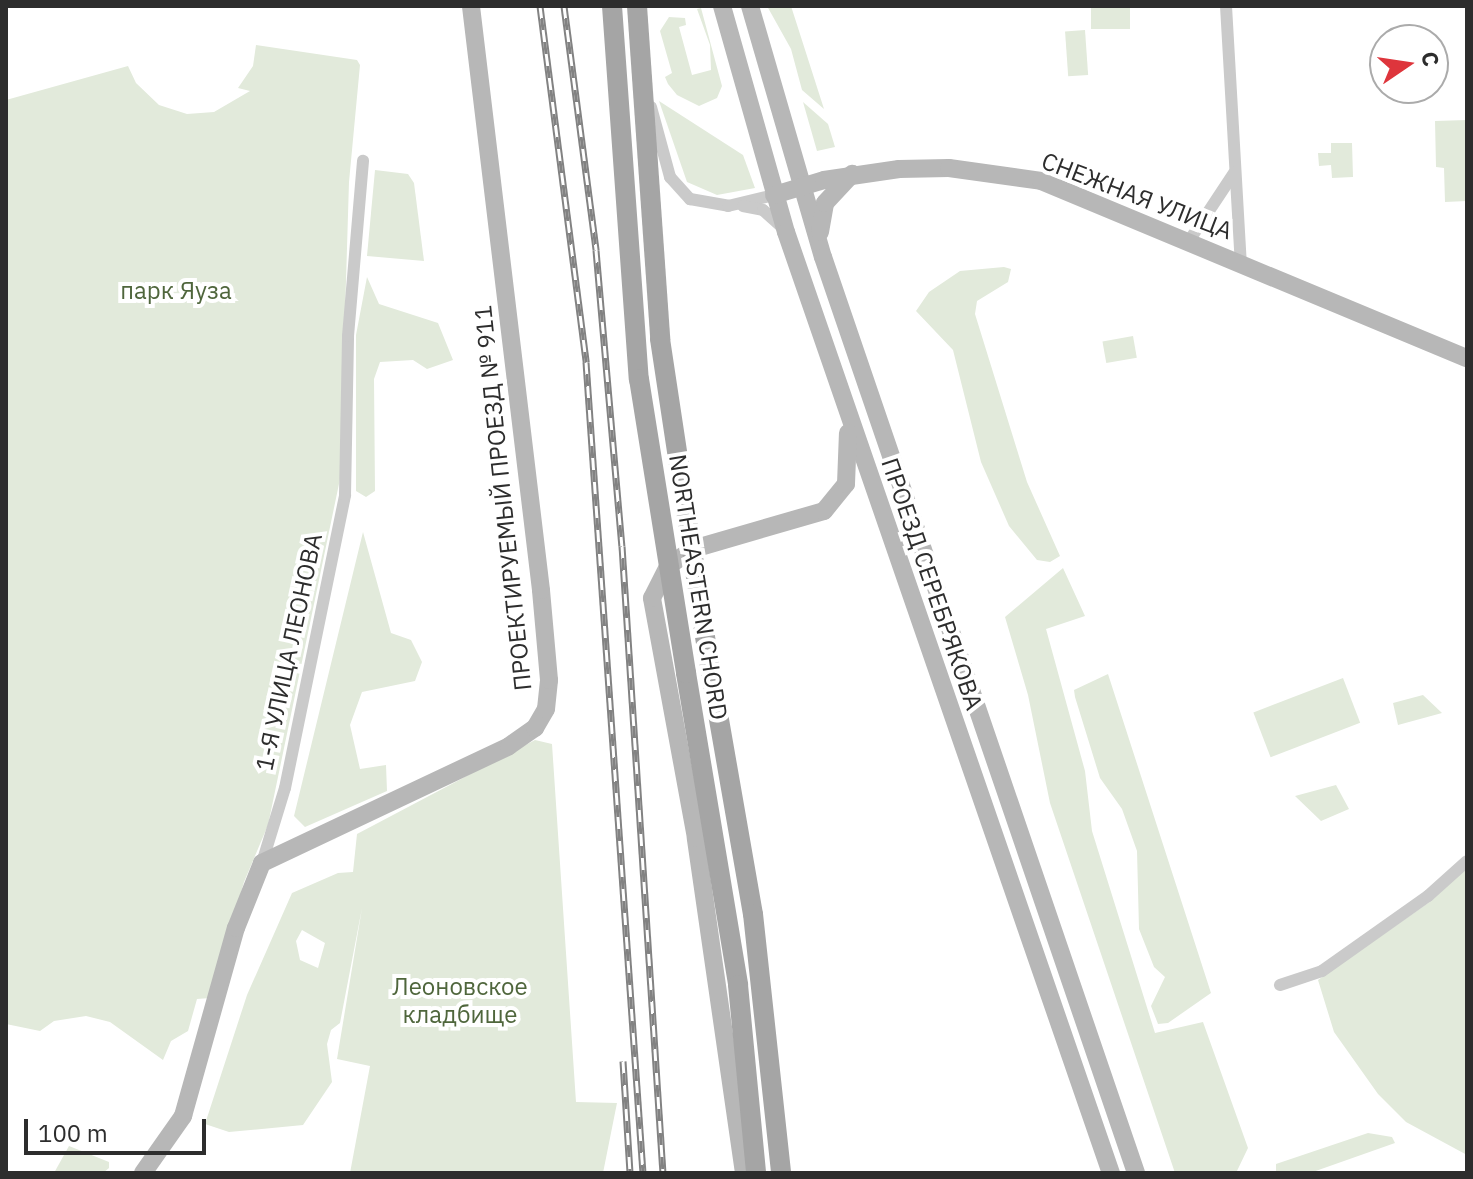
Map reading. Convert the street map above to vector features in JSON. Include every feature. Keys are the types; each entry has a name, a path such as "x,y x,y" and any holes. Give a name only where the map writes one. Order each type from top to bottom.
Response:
{"main road":[{"name":"ПРОЕКТИРУЕМЫЙ ПРОЕЗД № 911","path":"262,863 509,746 535,728 546,709 549,680 541,590 471,6"},
{"name":"NORTHEASTERN CHORD","path":"612,6 639,379 738,985 756,1173"},
{"name":"NORTHEASTERN CHORD","path":"637,6 660,339 710,668 753,914 781,1173"},
{"name":"ПРОЕЗД СЕРЕБРЯКОВА","path":"722,6 786,232 1111,1173"},
{"name":"ПРОЕЗД СЕРЕБРЯКОВА","path":"750,6 823,257 1136,1173"},
{"name":"СНЕЖНАЯ УЛИЦА","path":"774,195 801,185 852,174 949,168 1018,177 1071,192 1467,358"},
{"path":"823,257 820,215 852,174"},
{"path":"744,1173 696,838 652,598 658,578 678,557 824,511 846,484 850,446 841,395"},
{"name":"1-Я УЛИЦА ЛЕОНОВА","path":"143,1173 172,1135 191,1094 236,928 262,863"}],"street":[{"path":"626,6 670,177 690,199 763,210 786,232"},
{"path":"1226,6 1241,263"},
{"name":"1-Я УЛИЦА ЛЕОНОВА","path":"262,863 285,788 345,495 348,336 363,161"},
{"path":"1189,241 1236,170"},
{"path":"728,206 774,195"},
{"path":"1280,985 1322,971 1428,896 1467,861"}],"green space":[{"path":"767,6 791,6 824,109 802,90 791,49"},
{"path":"1091,6 1130,6 1130,29 1091,29"},
{"path":"701,8 722,86 717,98 699,106 677,95 668,84 665,77 672,73 660,31 669,17 685,18 686,25 679,27 692,75 711,70 710,45 697,9"},
{"path":"1085,30 1088,75 1068,76 1065,31"},
{"name":"парк Яуза","path":"256,45 357,60 360,65 349,182 340,479 268,825 244,882 210,998 197,999 188,1031 171,1041 163,1060 110,1022 86,1016 54,1021 40,1031 6,1024 6,100 128,66 136,83 159,105 187,114 214,112 250,91 238,88 253,66"},
{"path":"659,101 743,155 755,188 717,195 687,182"},
{"path":"803,102 828,124 835,147 817,151"},
{"path":"1467,120 1467,201 1445,202 1444,168 1436,167 1435,121"},
{"path":"1331,143 1352,143 1353,177 1332,178 1331,165 1319,166 1318,153 1331,153"},
{"path":"375,170 408,174 414,183 424,261 367,256"},
{"path":"1011,269 1008,282 977,301 975,314 1027,482 1060,556 1050,562 1037,560 1009,526 981,462 953,350 916,311 929,292 960,271"},
{"path":"367,277 379,304 438,323 453,360 427,369 413,360 380,362 374,379 375,491 366,497 356,491 356,335"},
{"path":"1133,336 1137,358 1106,363 1102,341"},
{"path":"363,532 391,633 411,640 422,662 415,681 362,692 350,725 360,769 386,765 387,791 305,827 294,816"},
{"path":"1063,568 1085,616 1046,629 1085,771 1092,831 1155,1033 1203,1022 1248,1148 1236,1173 1175,1173 1050,803 1028,695 1005,617"},
{"path":"1108,674 1211,993 1168,1023 1158,1024 1151,1006 1165,977 1154,967 1139,929 1137,851 1122,809 1100,778 1075,697 1074,690"},
{"path":"1343,678 1360,723 1271,757 1253,712"},
{"path":"1423,695 1442,713 1398,725 1393,703"},
{"name":"Леоновское кладбище","path":"535,740 552,744 576,1102 617,1103 603,1173 350,1173 370,1066 337,1059 362,908 340,1023 331,1030 327,1044 332,1082 303,1125 229,1132 205,1124 247,995 292,893 338,873 353,872 357,834","holes":["302,930 325,943 318,968 300,960 296,941"]},
{"path":"1336,785 1349,809 1321,821 1295,796"},
{"path":"1467,867 1467,1155 1406,1122 1378,1094 1334,1032 1318,980 1431,901"},
{"path":"1368,1133 1392,1137 1395,1143 1310,1173 1276,1173 1276,1164"},
{"path":"69,1146 109,1162 109,1168 103,1173 54,1173"}],"railway":[{"path":"540,6 586,362 643,1173"},
{"path":"564,6 596,250 622,546 663,1173"},
{"path":"623,1061 630,1173"}]}
